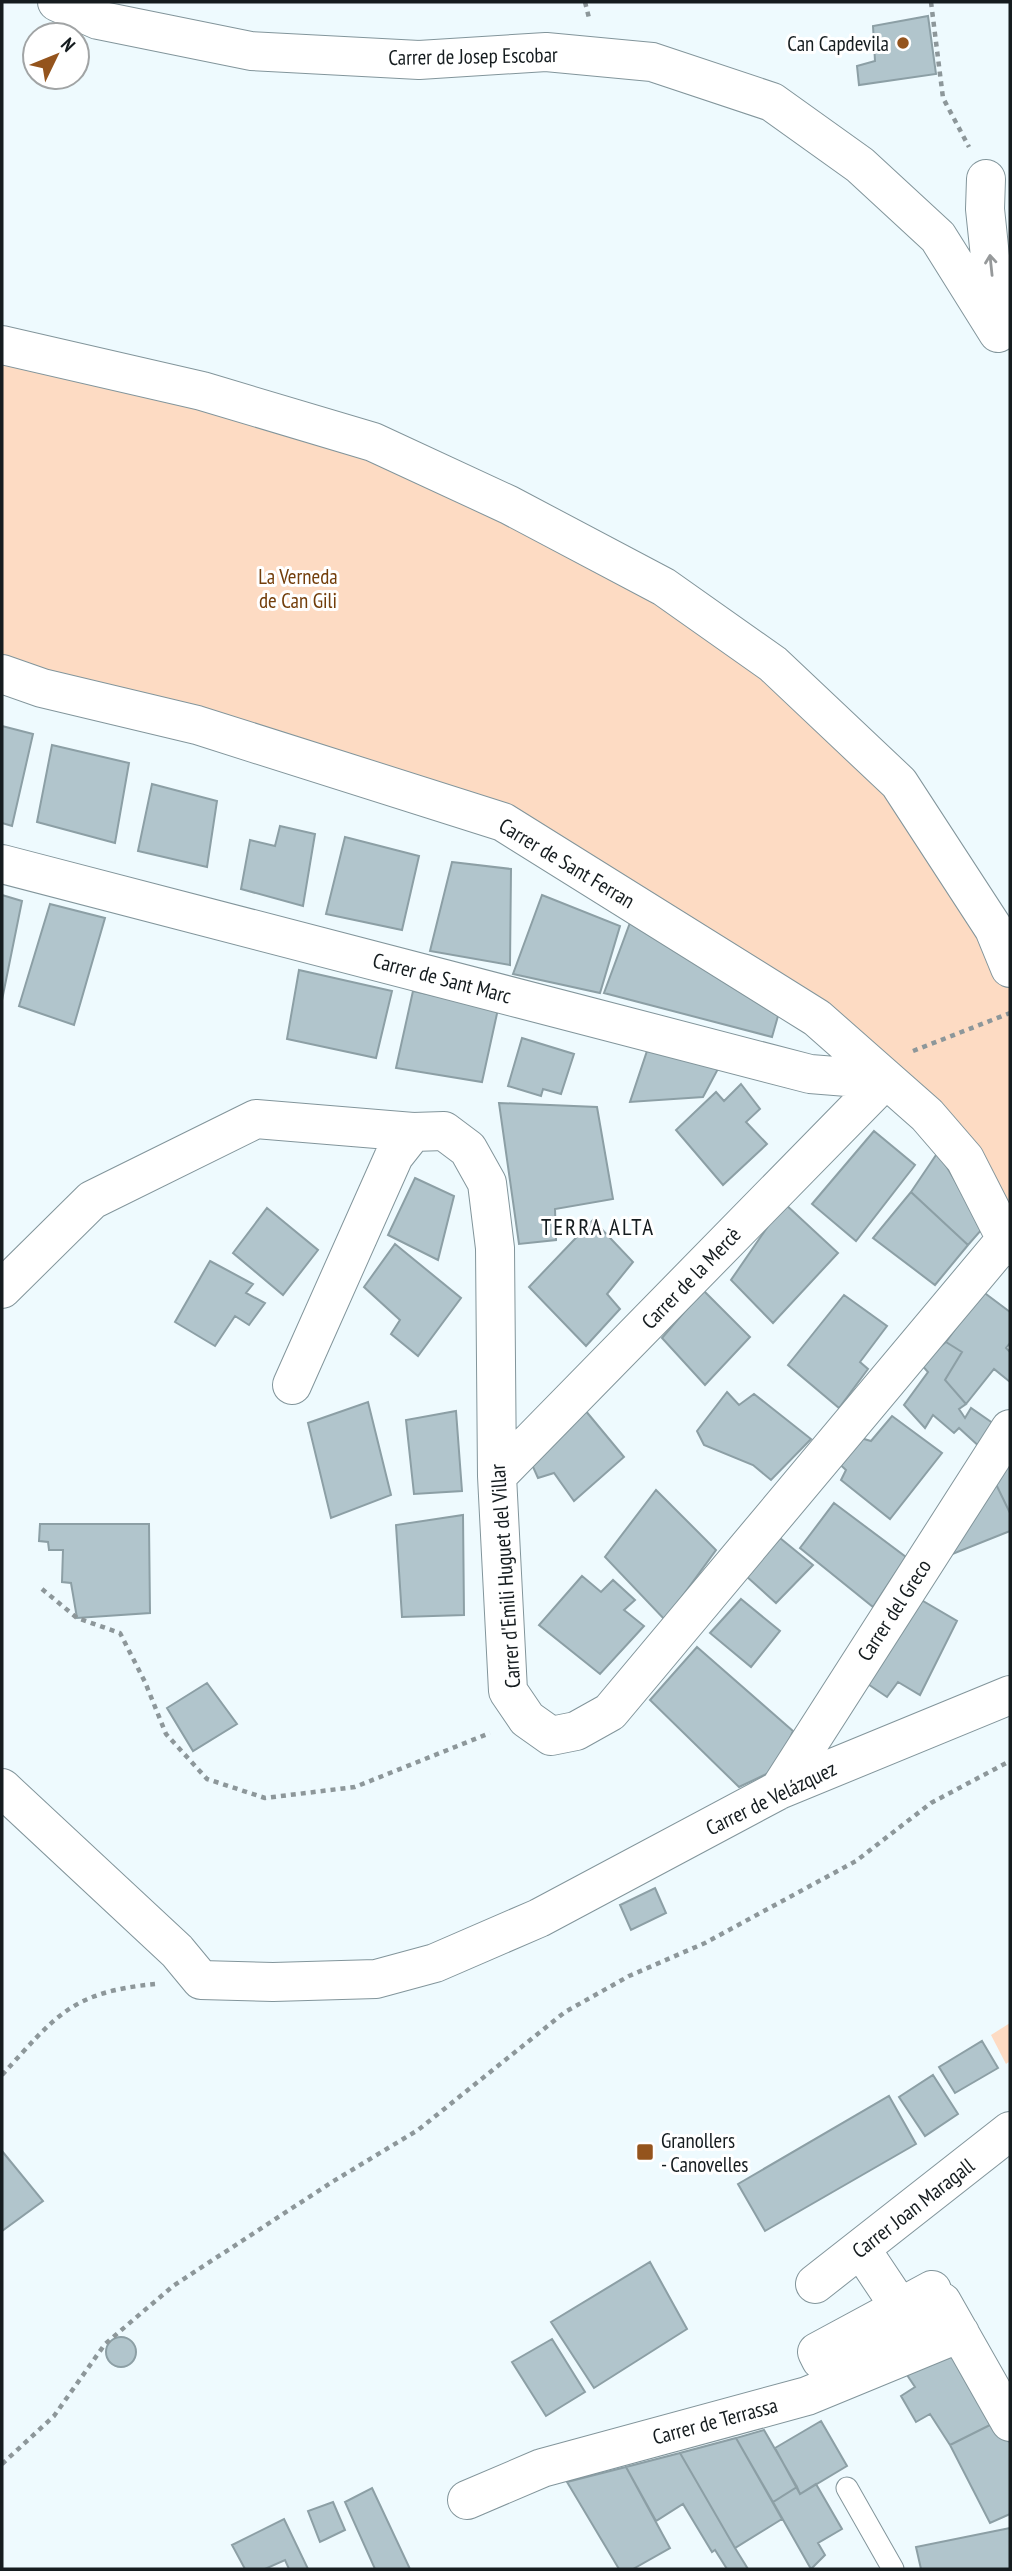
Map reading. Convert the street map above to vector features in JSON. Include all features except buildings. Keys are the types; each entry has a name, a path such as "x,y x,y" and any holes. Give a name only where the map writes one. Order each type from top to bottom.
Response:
{"street":[{"name":"Carrer de Josep Escobar","path":"57,2 98,20 251,51 419,60 546,52 652,62 772,102 859,165 938,237 1006,341"},
{"path":"938,237 986,179"},
{"path":"986,179 985,209 1006,341"},
{"path":"2,345 202,391 373,442 509,505 664,587 773,664 899,783 994,929 1010,968"},
{"name":"Carrer de Sant Ferran","path":"2,674 42,688 197,725 503,822 817,1018 927,1115 965,1159 1008,1243"},
{"name":"Carrer de Sant Marc","path":"2,864 810,1073 878,1074"},
{"name":"Carrer de la Mercè","path":"498,1476 878,1074"},
{"name":"Carrer d'Emili Huguet del Villar","path":"2,1289 92,1200 256,1119 413,1132 444,1131 468,1149 487,1183 495,1248 498,1476 508,1691 527,1719 551,1736 576,1731 610,1712 1008,1243"},
{"path":"292,1385 394,1156 413,1132"},
{"name":"Carrer del Greco","path":"779,1790 1010,1429"},
{"name":"Carrer de Velázquez","path":"201,1979 273,1982 376,1979 435,1963 539,1918 779,1790 1010,1695"},
{"path":"2,1788 177,1951 201,1979"},
{"name":"Carrer Joan Maragall","path":"815,2284 1010,2132"},
{"path":"860,2249 933,2308 1010,2422"},
{"name":"Carrer de Terrassa","path":"467,2500 542,2468 807,2396 933,2308"}],"lane":[{"path":"847,2488 893,2569"}],"path":[{"path":"931,2 943,97 986,179"},
{"path":"878,1074 1010,1013"},
{"path":"42,1589 77,1618 120,1633 145,1682 166,1734 207,1779 265,1798 355,1787 449,1747 527,1719"},
{"path":"2,2464 54,2416 105,2344 173,2287 332,2182 418,2130 565,2012 629,1976 705,1943 856,1861 931,1803 1010,1761"},
{"path":"2,2075 53,2018 86,1997 126,1986 201,1979"}],"green space":[{"name":"La Verneda de Can Gili","path":"2,345 373,442 664,587 899,783 1010,968 1010,1247 927,1115 503,822 2,668"},
{"path":"1010,2023 1010,2061 1006,2064 991,2035"}],"place":[{"name":"Can Capdevila","path":"903,43"},
{"name":"Granollers - Canovelles","path":"645,2152"}],"district":[{"name":"TERRA ALTA","path":"598,1226"}]}
